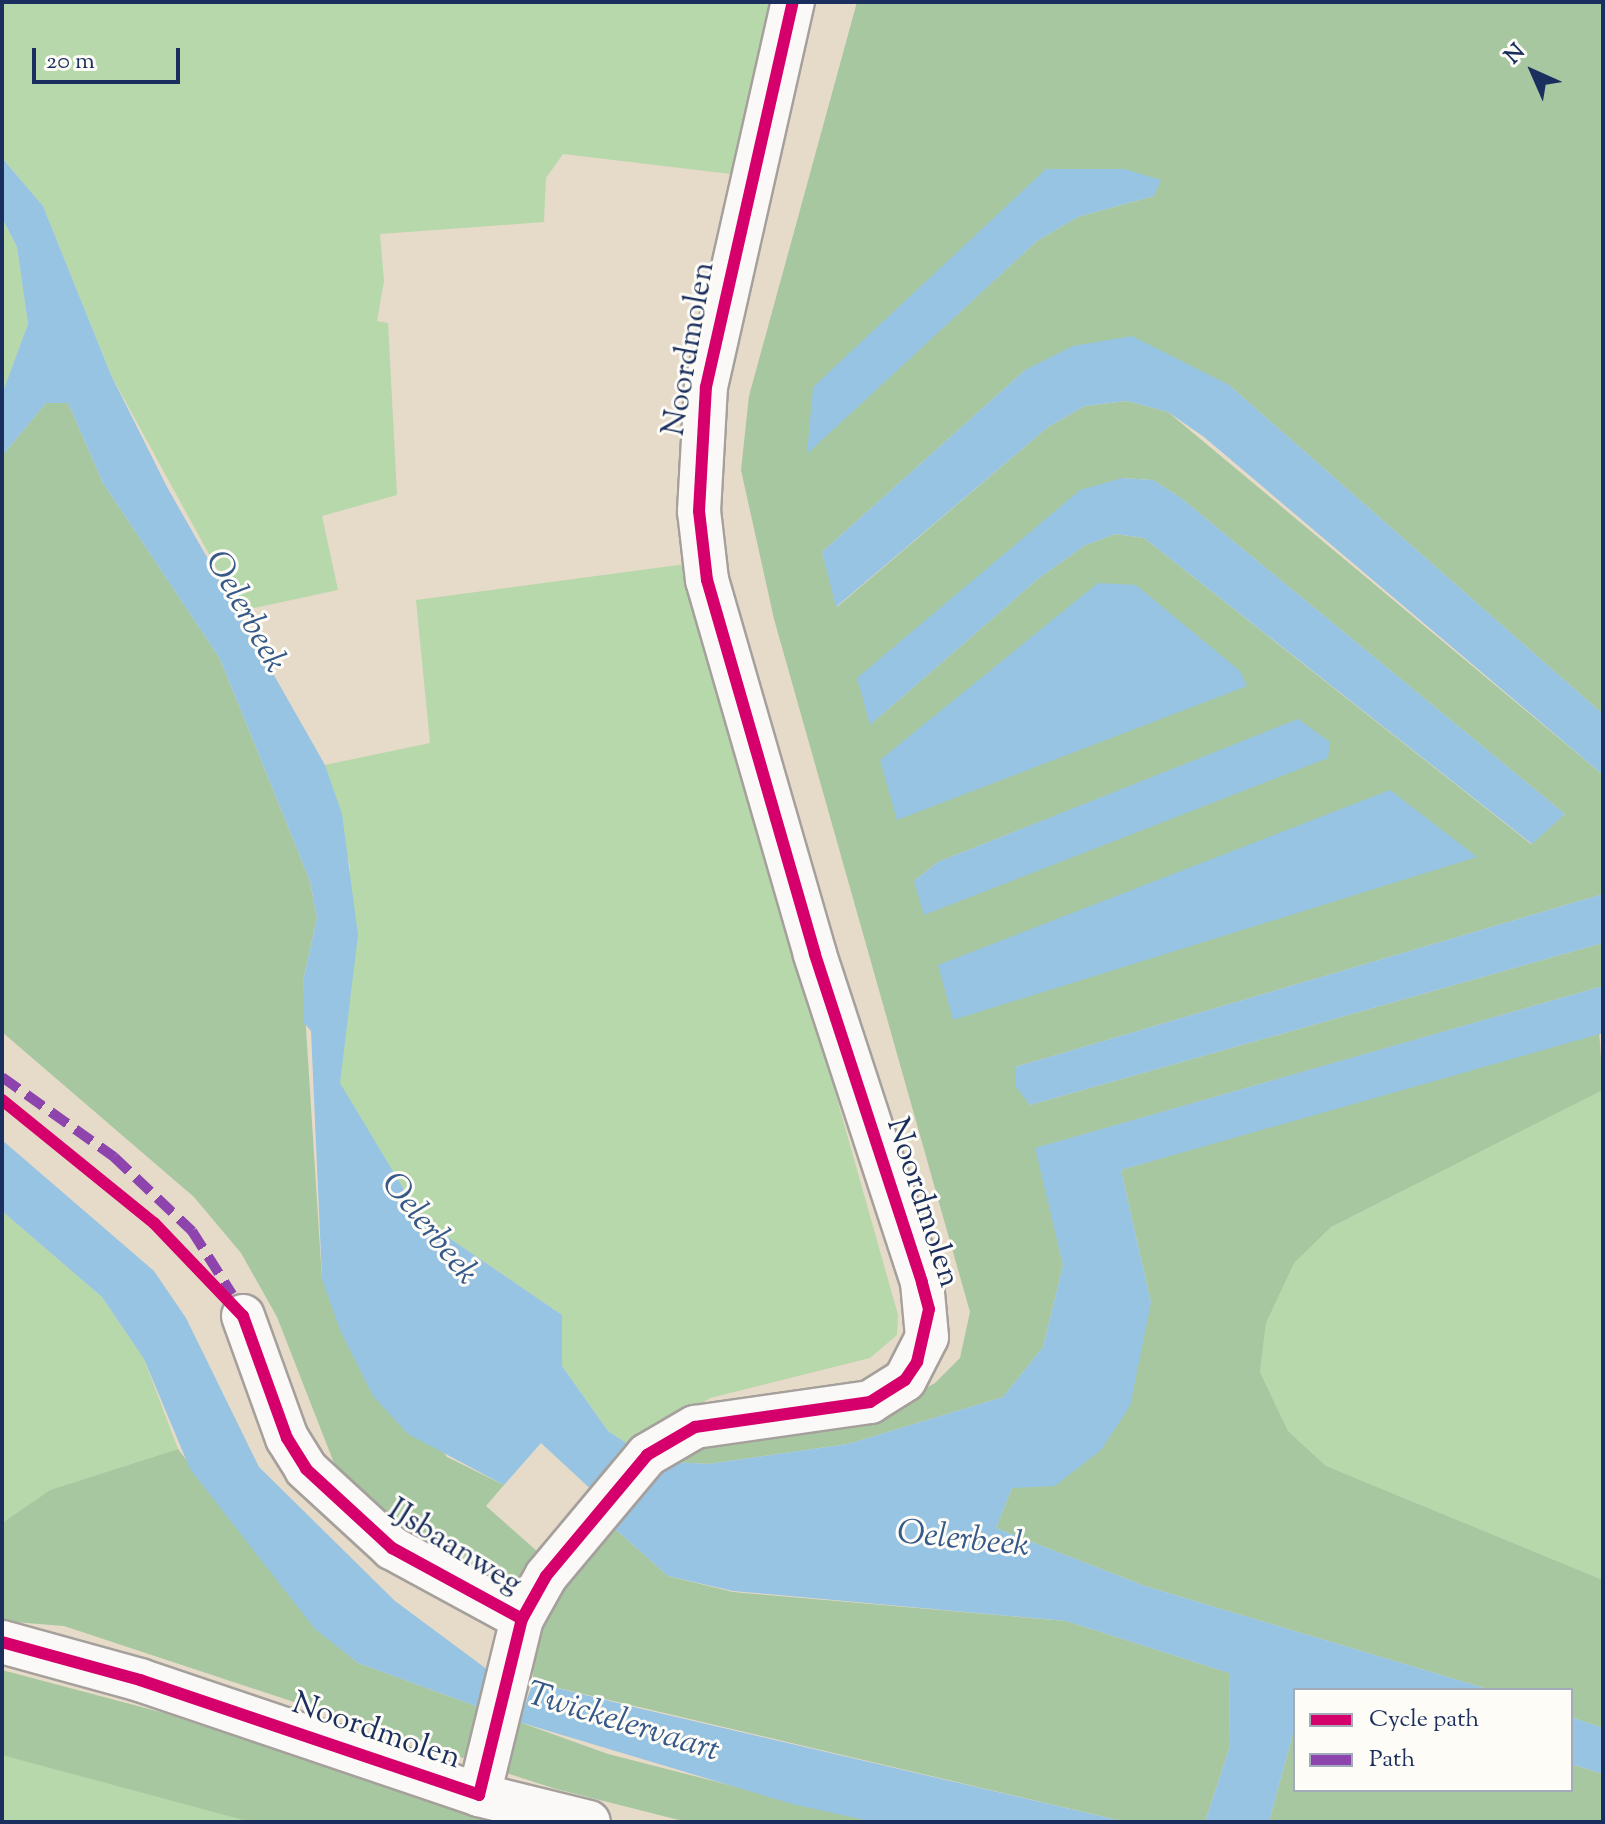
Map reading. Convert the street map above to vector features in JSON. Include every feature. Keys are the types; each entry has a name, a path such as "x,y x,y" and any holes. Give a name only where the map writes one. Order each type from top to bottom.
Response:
{"street":[{"name":"Noordmolen","path":"2,1642 140,1680 479,1795 522,1619 601,1510 647,1455 695,1427 870,1402 905,1380 927,1337 922,1282 820,969 707,580 699,511 706,387 793,2"},
{"name":"IJsbaanweg","path":"243,1316 287,1438 306,1469 392,1548 522,1619"},
{"path":"479,1795 589,1822"}],"green space":[{"path":"2,2 774,2 731,174 563,154 546,178 544,222 380,234 384,281 377,321 388,323 397,495 322,516 338,590 240,611 111,375 43,206 2,158"},
{"path":"857,2 1603,2 1603,714 1229,385 1025,370 822,552 837,607 1048,427 1085,406 1127,401 1168,412 1603,775 1603,894 1015,1067 1030,1105 1603,943 1603,986 1036,1148 1063,1265 1043,1347 1003,1397 848,1444 708,1464 657,1461 680,1449 883,1412 935,1383 960,1358 970,1312 774,619 741,470 749,396","holes":["1046,169 1154,196 1078,217 1037,241 807,453","1122,478 1153,480 1181,498 1565,814 1531,844 1144,538 1115,534 1084,546 1038,579 870,725","1297,720 914,881 938,862"]},
{"path":"2,218 17,247 28,324 2,394"},
{"path":"46,403 68,403 103,483 220,659 310,881 317,918 303,981 322,1279 447,1457 504,1485 486,1506 538,1552 513,1596 385,1523 334,1463 277,1317 241,1253 194,1197 2,1032 2,456"},
{"path":"686,564 898,1315 897,1335 870,1358 710,1398 634,1448 608,1431 562,1366 562,1315 439,1231 412,1203 339,1083 350,868 325,765 430,743 416,600"},
{"path":"1599,1029 1603,1090 1331,1227 1294,1263 1266,1323 1260,1372 1288,1431 1326,1466 1603,1580 1603,1728 1573,1718 1573,1688 1484,1688 1145,1586 996,1528 1012,1488 1151,1303 1121,1170"},
{"path":"1603,1090 1603,1580 1326,1466 1288,1431 1260,1372 1266,1323 1293,1263 1331,1227"},
{"path":"2,1211 102,1297 144,1359 178,1449 50,1490 2,1523"},
{"path":"178,1449 316,1629 358,1663 492,1712 475,1762 64,1626 2,1621 2,1523 50,1490"},
{"path":"606,1521 668,1576 733,1592 1066,1621 1229,1673 1230,1746 1205,1822 1126,1822 533,1682 534,1630"},
{"path":"2,1670 164,1713 495,1822 251,1822 2,1755"},
{"path":"519,1722 608,1754 874,1822 687,1822 556,1789 503,1772"},
{"path":"1293,1733 1293,1792 1573,1792 1573,1765 1603,1774 1603,1822 1269,1822"},
{"path":"2,1755 109,1779 251,1822 2,1822"}],"water":[{"name":"Oelerbeek","path":"2,158 43,206 111,375 167,487 325,765 342,814 358,935 340,1083 412,1203 439,1231 562,1315 562,1366 608,1431 634,1448 596,1494 541,1443 504,1485 408,1434 373,1396 340,1330 322,1279 311,1031 304,1023 303,981 317,918 310,881 220,659 103,483 68,403 46,403 2,456 2,394 28,324 17,247 2,218"},
{"path":"1046,169 1124,169 1161,180 1154,196 1078,217 1037,241 807,454 813,387"},
{"path":"1132,336 1229,385 1603,714 1603,775 1204,437 1168,412 1127,401 1085,406 1048,427 836,607 822,552 1025,370 1073,346"},
{"path":"1122,478 1153,480 1181,498 1565,814 1532,844 1144,538 1115,534 1084,546 1038,579 870,725 857,678 1080,490"},
{"path":"1098,583 1136,585 1240,671 1247,686 897,820 880,760"},
{"path":"1298,719 1330,742 1328,758 924,915 914,881 938,862"},
{"path":"1390,790 1477,857 953,1020 938,965"},
{"path":"1603,894 1603,943 1030,1105 1016,1087 1015,1067"},
{"name":"Oelerbeek","path":"1603,986 1603,1033 1121,1170 1151,1303 1130,1406 1101,1450 1055,1486 1012,1488 996,1528 1145,1586 1484,1688 1293,1688 1293,1733 1269,1822 1205,1822 1230,1746 1229,1673 1066,1621 733,1591 668,1576 606,1521 657,1461 708,1464 848,1444 1003,1397 1043,1347 1063,1265 1035,1148"},
{"path":"2,1140 154,1271 186,1318 259,1467 395,1601 492,1673 492,1712 358,1663 315,1629 190,1469 144,1359 102,1297 2,1211"},
{"name":"Twickelervaart","path":"533,1682 1126,1822 874,1822 792,1804 519,1722"},
{"path":"1573,1718 1603,1728 1603,1774 1573,1765"}],"marked path":[{"path":"2,1077 114,1157 192,1231 232,1294"}],"cycle path":[{"path":"2,1642 140,1680 479,1795 522,1619 546,1576 647,1455 695,1427 870,1402 905,1380 917,1362 929,1309 815,954 707,580 699,511 706,387 793,2"},
{"path":"2,1100 154,1223 243,1316 287,1438 306,1469 392,1548 522,1619"}]}
